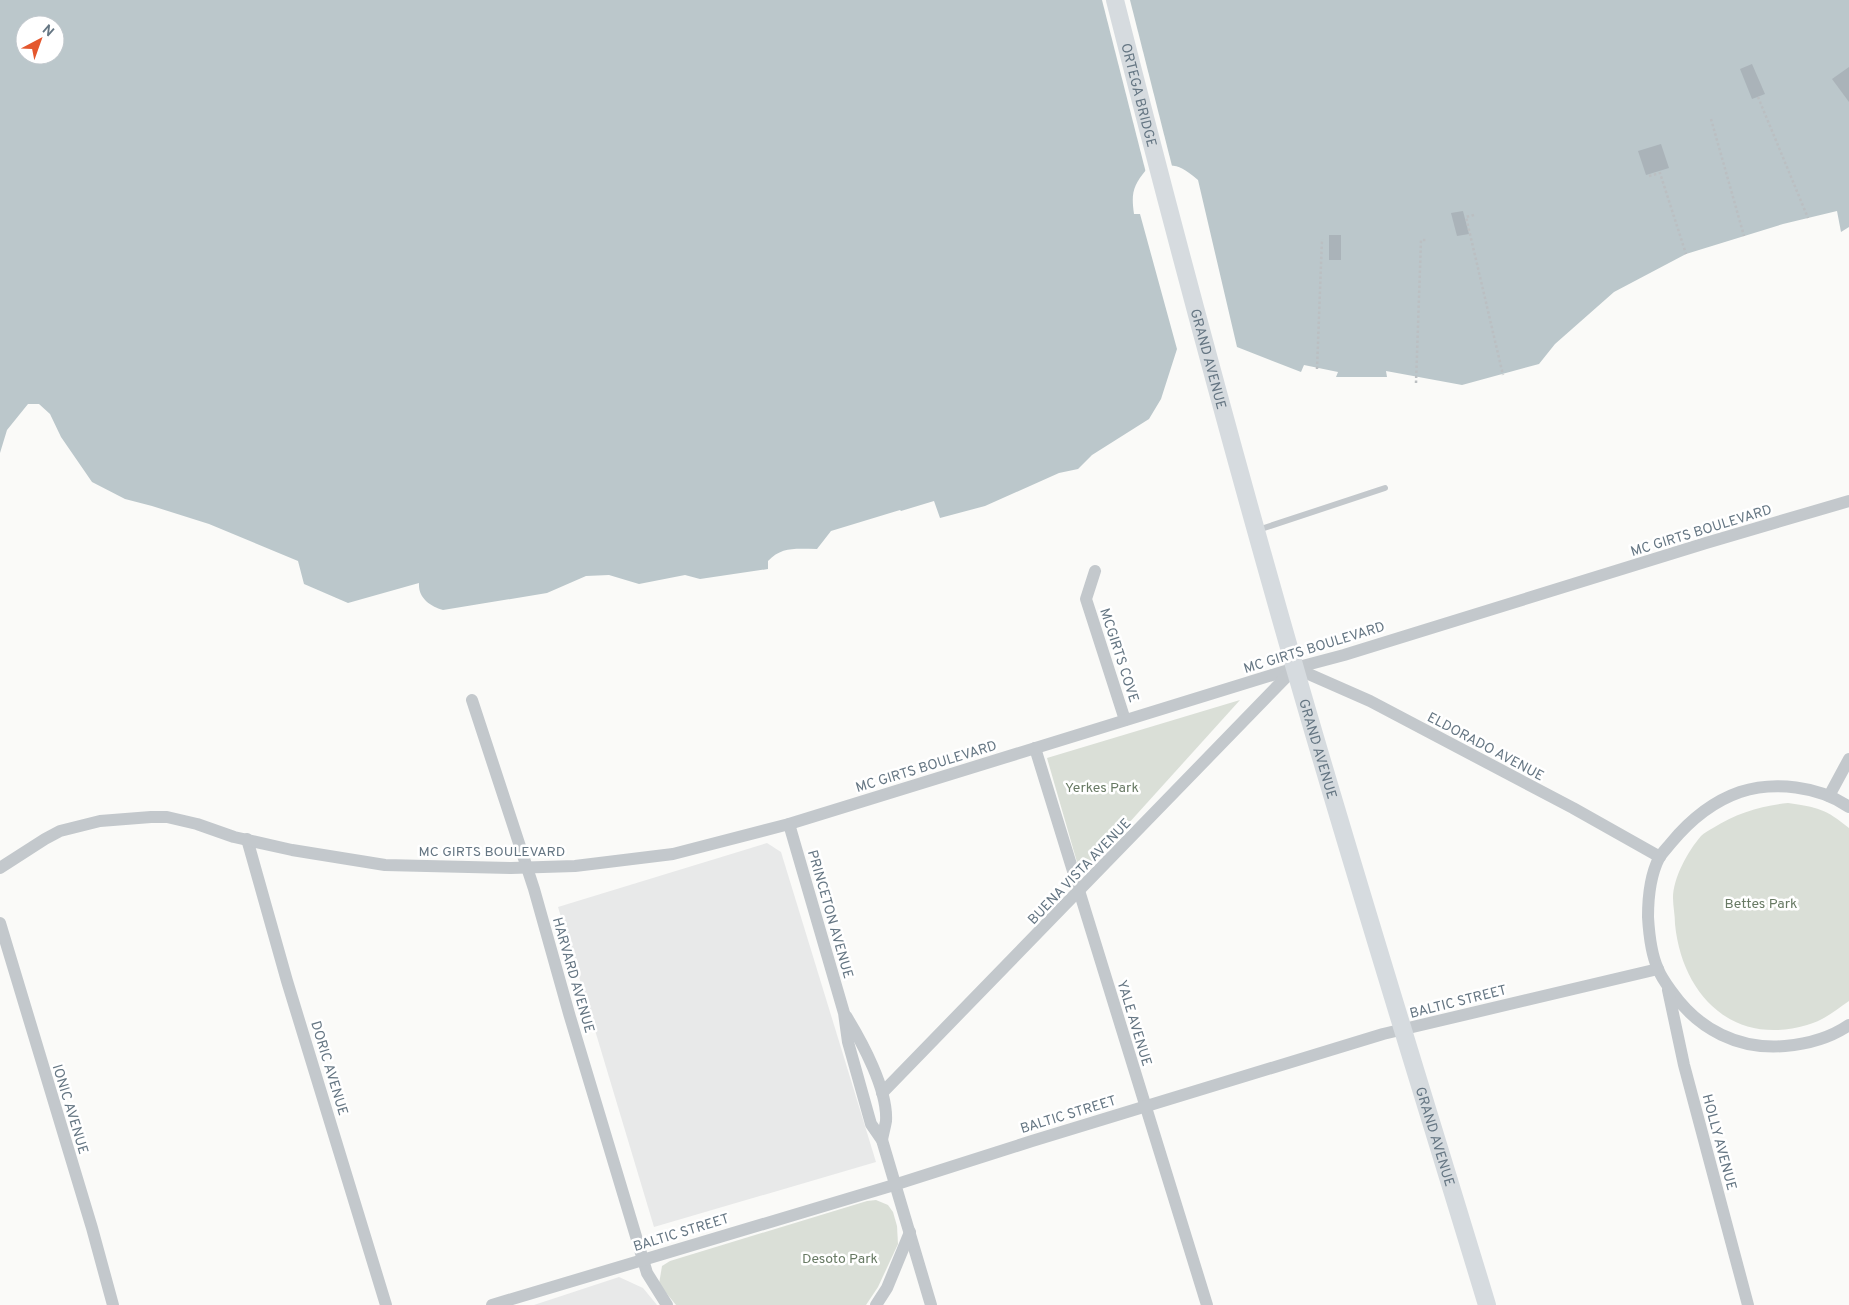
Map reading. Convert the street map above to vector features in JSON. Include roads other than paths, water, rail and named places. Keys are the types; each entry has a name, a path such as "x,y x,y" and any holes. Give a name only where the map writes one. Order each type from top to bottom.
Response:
{"main road":[{"name":"ORTEGA BRIDGE","path":"1115,0 1163,188"},
{"name":"GRAND AVENUE","path":"1163,188 1295,668 1373,934 1487,1305"}],"street":[{"name":"MC GIRTS BOULEVARD","path":"0,868 60,831 117,818 167,817 248,840 292,850 385,865 527,868 574,866 673,854 789,824 1706,543 1849,502"},
{"name":"MCGIRTS COVE","path":"1095,571 1086,599 1125,720"},
{"name":"ELDORADO AVENUE","path":"1295,668 1370,701 1573,808 1660,857"},
{"name":"BUENA VISTA AVENUE","path":"882,1093 1295,668"},
{"name":"HARVARD AVENUE","path":"472,700 527,868 647,1273 667,1305"},
{"name":"YALE AVENUE","path":"1035,748 1207,1305"},
{"path":"1829,796 1849,759"},
{"path":"1849,807 1829,796 1804,789 1777,786 1752,788 1728,797 1694,818 1660,857 1649,894 1648,909 1650,940 1658,969 1667,986 1696,1020 1717,1034 1744,1044 1768,1048 1795,1046 1828,1037 1849,1025"},
{"name":"PRINCETON AVENUE","path":"789,824 844,1013 848,1042 871,1124 882,1140 931,1305"},
{"name":"DORIC AVENUE","path":"248,840 287,981 386,1305"},
{"name":"IONIC AVENUE","path":"0,923 114,1305"},
{"name":"BALTIC STREET","path":"492,1305 894,1185 1365,1040 1658,969"},
{"name":"HOLLY AVENUE","path":"1667,986 1684,1065 1748,1305"},
{"name":"PRINCETON AVENUE","path":"844,1013 862,1043 882,1093 886,1120 882,1140"},
{"path":"876,1305 887,1288 910,1232"}],"lane":[{"path":"1257,530 1385,488"}],"park label":[{"name":"Yerkes Park","path":"1102,787"},
{"name":"Bettes Park","path":"1761,903"},
{"name":"Desoto Park","path":"840,1258"}]}
